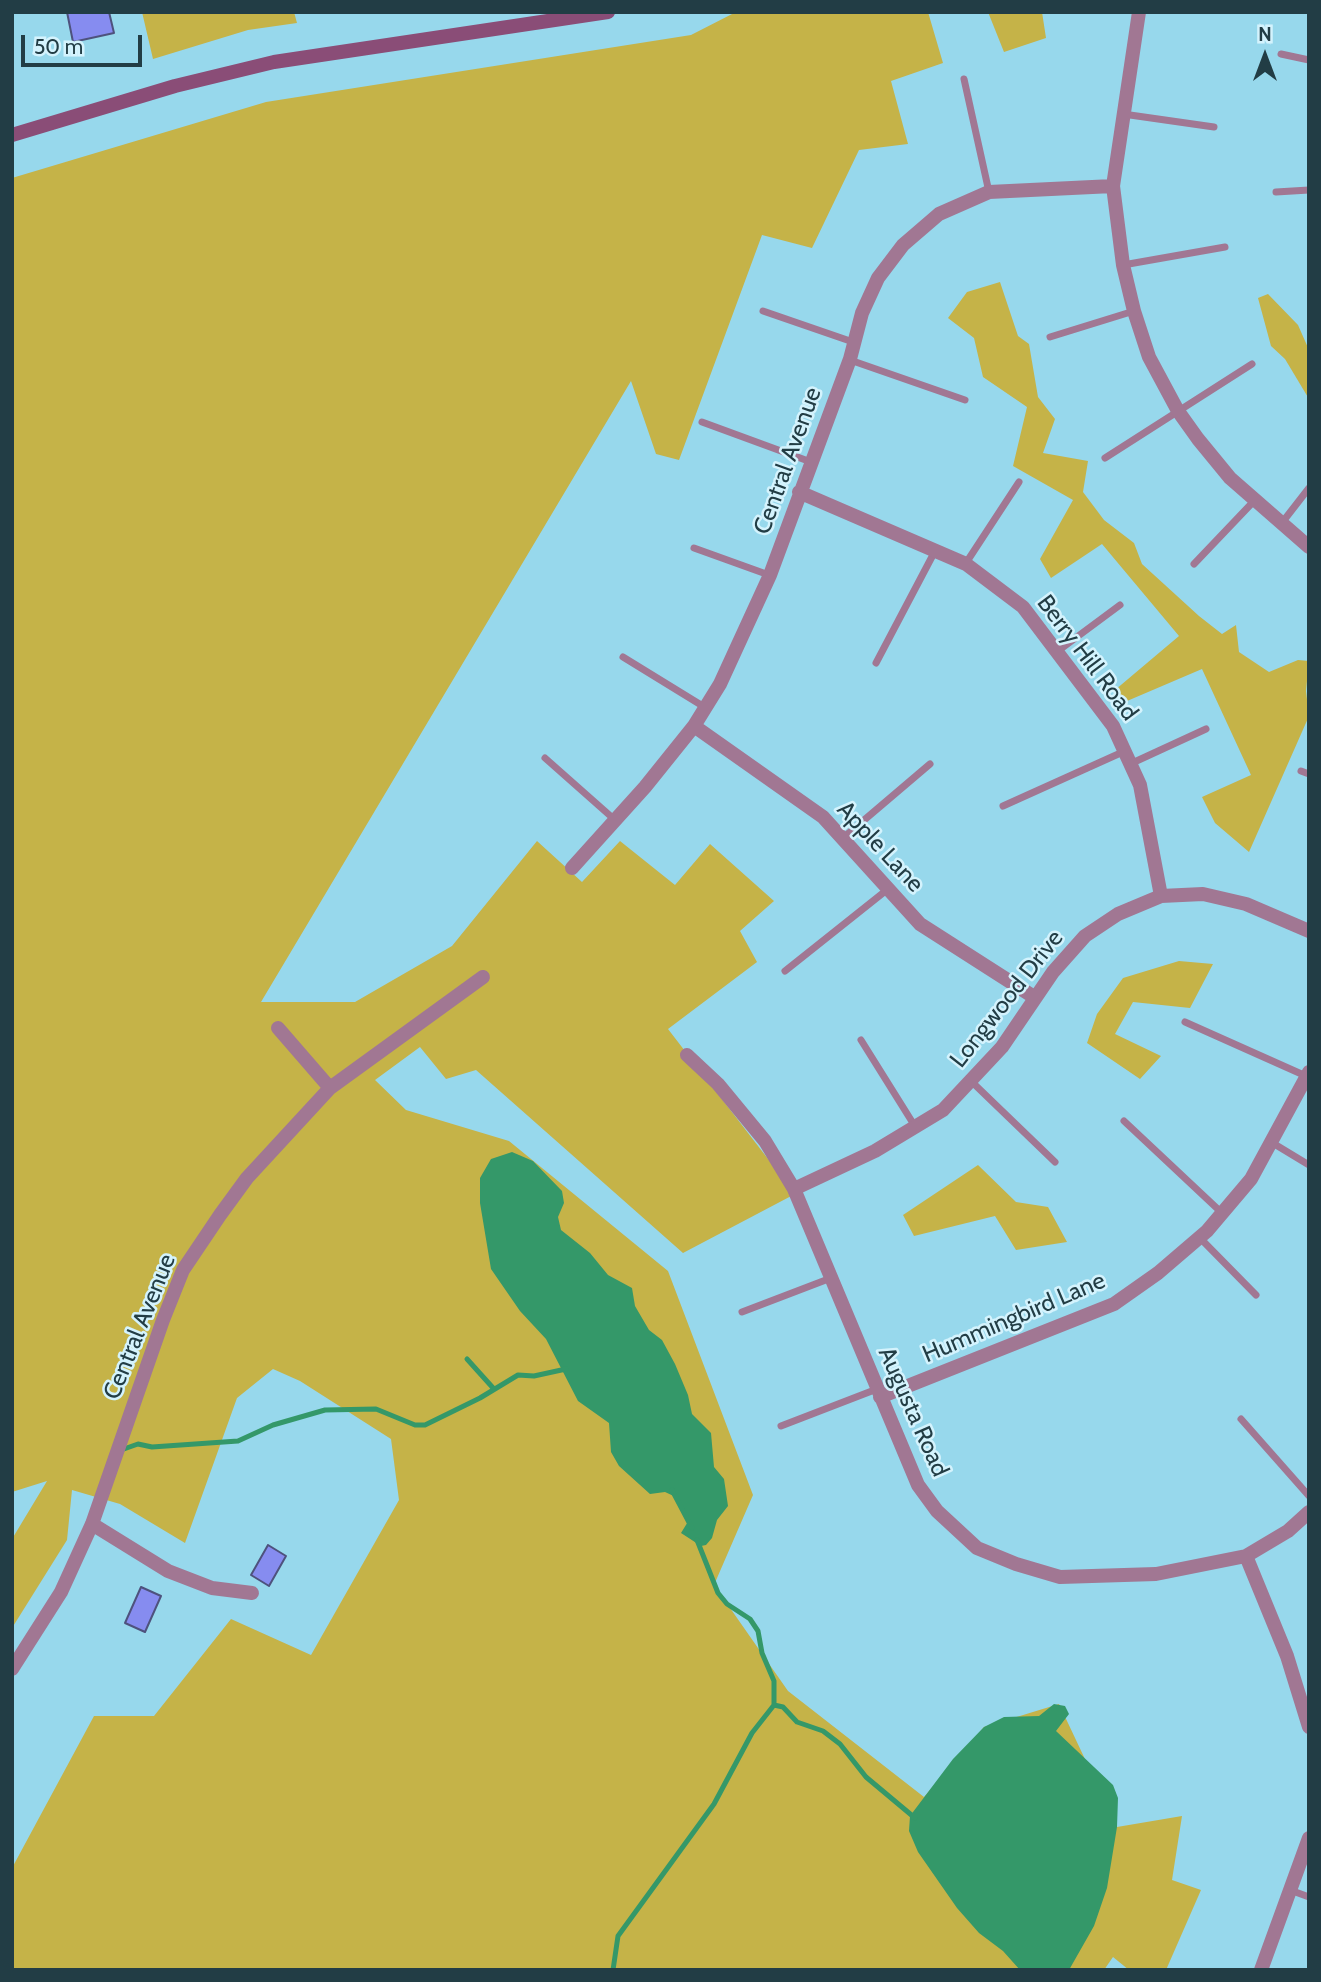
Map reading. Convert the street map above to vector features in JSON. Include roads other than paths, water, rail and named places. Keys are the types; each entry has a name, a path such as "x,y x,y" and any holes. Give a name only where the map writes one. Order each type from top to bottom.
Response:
{"street":[{"path":"1139,12 1113,186 1123,265 1133,311 1149,357 1178,411 1230,478 1309,547"},
{"path":"12,135 175,86 274,62 602,13"},
{"name":"Central Avenue","path":"572,868 616,820 706,708 749,626 770,575 878,278 903,245 939,214 989,192 1113,186"},
{"name":"Berry Hill Road","path":"799,492 966,564 1023,607 1113,726 1128,757 1140,785 1161,896"},
{"name":"Apple Lane","path":"694,726 823,817 920,924 1034,997"},
{"name":"Longwood Drive","path":"794,1189 875,1151 943,1110 1002,1047 1034,997 1085,936 1118,914 1161,896 1202,894 1246,904 1309,931"},
{"name":"Central Avenue","path":"12,1669 61,1592 92,1524 126,1421 183,1270 247,1178 330,1088 483,976"},
{"path":"278,1028 330,1088"},
{"name":"Augusta Road","path":"687,1055 718,1084 765,1141 794,1189 918,1485 937,1511 976,1548 1060,1577 1101,1578 1156,1574 1246,1556 1288,1531 1309,1512"},
{"name":"Hummingbird Lane","path":"878,1393 1114,1304 1158,1273 1199,1237 1251,1179 1308,1074"},
{"path":"92,1524 168,1570 212,1587 252,1593"},
{"path":"1246,1556 1287,1656 1309,1727"},
{"path":"1261,1970 1309,1838"}],"lane":[{"path":"1281,54 1309,60"},
{"path":"964,79 989,192"},
{"path":"1122,114 1214,127"},
{"path":"1276,192 1309,190"},
{"path":"1123,265 1225,247"},
{"path":"763,311 853,342"},
{"path":"1050,337 1133,311"},
{"path":"850,359 965,400"},
{"path":"1105,458 1252,364"},
{"path":"702,422 811,462"},
{"path":"966,564 1019,482"},
{"path":"1280,524 1309,488"},
{"path":"1194,564 1254,501"},
{"path":"694,548 770,575"},
{"path":"876,663 934,551"},
{"path":"1058,651 1121,606"},
{"path":"623,657 706,708"},
{"path":"1003,806 1206,729"},
{"path":"545,758 616,820"},
{"path":"842,839 930,764"},
{"path":"785,971 888,889"},
{"path":"1185,1022 1308,1074"},
{"path":"861,1040 916,1128"},
{"path":"972,1082 1055,1162"},
{"path":"1124,1121 1222,1213"},
{"path":"1271,1142 1309,1165"},
{"path":"1199,1237 1256,1295"},
{"path":"742,1312 831,1278"},
{"path":"781,1426 878,1393"},
{"path":"1241,1419 1309,1496"},
{"path":"1290,1890 1309,1897"}],"waterway":[{"path":"467,1359 494,1389"},
{"path":"121,1450 138,1444 152,1447 238,1441 273,1425 325,1410 376,1409 415,1425 425,1425 480,1398 518,1375 534,1376 566,1369"},
{"path":"672,1490 692,1528"},
{"path":"613,1970 618,1936 714,1804 752,1733 774,1705 774,1681 762,1653 758,1631 750,1619 727,1604 718,1593 697,1540"},
{"path":"774,1705 783,1707 797,1722 823,1731 840,1744 866,1777 915,1818"}]}
